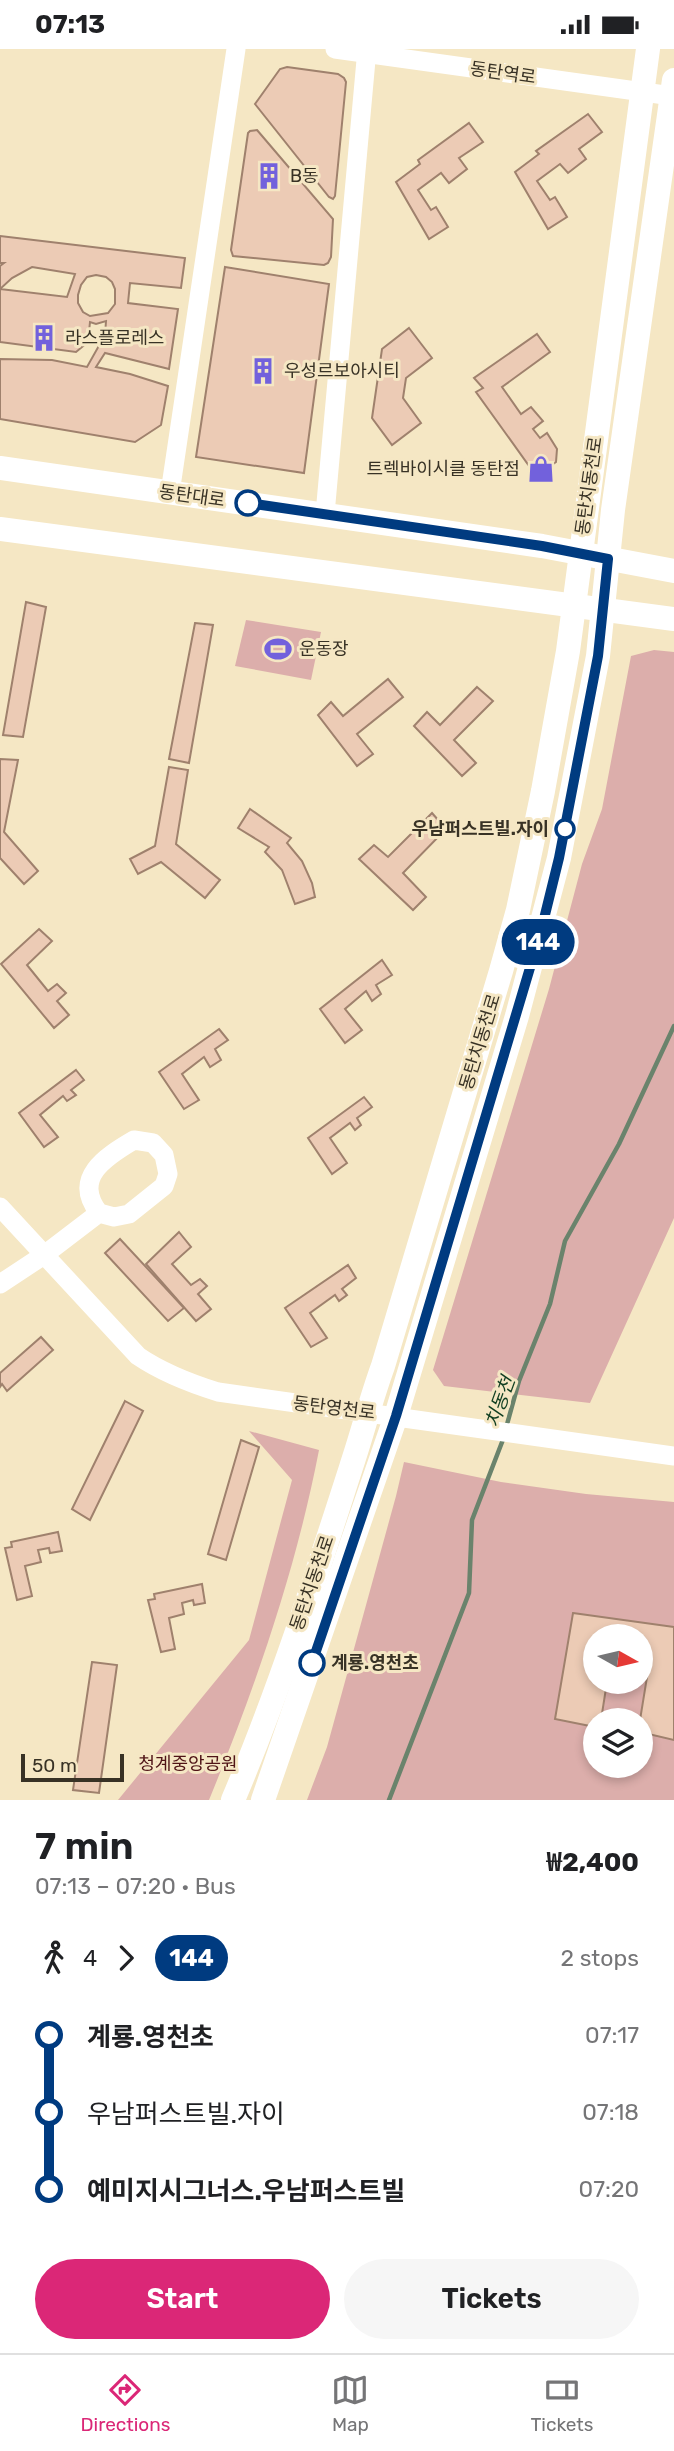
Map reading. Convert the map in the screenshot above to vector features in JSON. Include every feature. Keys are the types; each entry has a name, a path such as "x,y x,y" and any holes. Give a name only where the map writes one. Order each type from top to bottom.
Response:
{"main road":[{"name":"동탄치동천로","path":"233,1800 289,1651 355,1455 517,910 543,791 574,606 648,49"},
{"name":"동탄치동천로","path":"263,1800 396,1416 541,931 574,785 598,656 608,559 673,88"},
{"name":"동탄대로","path":"0,468 542,546 674,571"},
{"path":"0,529 674,619"}],"street":[{"path":"170,493 236,49"},
{"name":"동탄역로","path":"335,49 367,51 642,92 673,88"},
{"path":"325,514 367,51"},
{"name":"동탄영천로","path":"0,1207 138,1356 188,1383 218,1392 674,1456"},
{"path":"0,1284 99,1213"}],"green space":[{"name":"운동장","path":"246,620 321,632 311,680 235,666"},
{"path":"654,650 674,652 674,1218 590,1403 444,1386 433,1370 549,989 582,864 602,809 631,656"},
{"name":"청계중앙공원","path":"249,1431 319,1450 299,1540 258,1672 209,1800 118,1800 249,1640 292,1480"},
{"path":"404,1462 501,1482 586,1494 674,1502 674,1800 307,1800 327,1747"}],"building":[{"path":"287,67 338,74 346,82 333,199 255,104 280,69"},
{"path":"588,114 602,132 579,149 586,159 568,173 560,164 537,181 550,200 555,197 567,217 548,229 515,172 539,154 536,151"},
{"path":"469,123 483,142 459,158 467,169 449,183 441,173 418,190 431,210 436,207 448,227 429,239 396,182 420,164 418,160"},
{"name":"B동","path":"257,130 333,219 331,257 328,263 324,265 233,256 231,250 248,133"},
{"name":"라스플로레스","path":"0,236 185,258 181,288 130,283 128,303 178,309 169,369 105,353 96,367 168,386 161,425 135,442 0,419 0,359 52,360 87,367 105,335 106,321 96,324 90,322 88,342 76,352 0,342 0,289 0,266 4,263 0,263","holes":["32,267 75,274 67,297 0,289 12,278","87,277 106,277 112,282 115,304 108,313 90,316 83,312 78,303 78,295"]},
{"name":"우성르보아시티","path":"225,267 329,284 304,473 196,457"},
{"path":"409,328 432,358 406,378 403,398 421,423 392,445 372,418 382,349"},
{"path":"537,334 550,352 502,387 521,414 531,407 543,421 533,429 540,438 547,433 557,449 556,462 542,472 532,470 476,392 483,388 474,378"},
{"path":"26,602 46,607 23,737 3,735"},
{"path":"195,623 213,625 189,763 169,759"},
{"path":"388,679 403,697 357,734 373,754 357,766 318,715 331,702 343,716"},
{"path":"477,687 493,701 454,740 476,763 462,776 414,726 427,712 440,725"},
{"path":"0,759 18,760 4,832 38,871 24,884 0,858"},
{"path":"169,767 188,770 176,844 220,880 205,898 161,862 138,874 130,859 155,846"},
{"path":"250,809 291,838 287,843 302,861 315,897 295,904 282,870 265,852 269,847 238,828"},
{"path":"432,813 446,829 403,873 426,897 413,910 359,859 374,845 388,857"},
{"path":"39,929 52,941 27,965 48,991 57,984 66,993 57,1001 69,1015 54,1028 1,964"},
{"path":"382,960 392,975 376,985 381,994 372,1001 366,991 345,1009 362,1030 345,1043 320,1009"},
{"path":"219,1029 228,1040 215,1049 221,1060 210,1067 204,1057 182,1074 199,1100 184,1109 159,1072"},
{"path":"76,1070 84,1080 71,1090 76,1095 67,1101 63,1096 40,1115 58,1137 44,1147 19,1113"},
{"path":"364,1097 372,1107 357,1118 361,1125 355,1130 350,1123 330,1138 347,1163 332,1174 308,1138"},
{"path":"179,1232 191,1247 172,1264 191,1285 200,1279 207,1286 198,1294 211,1309 196,1321 146,1264"},
{"path":"120,1239 184,1308 168,1321 105,1253"},
{"path":"348,1265 356,1278 342,1289 347,1295 339,1301 335,1295 310,1313 327,1338 311,1347 285,1308"},
{"path":"41,1337 53,1350 7,1391 2,1384 0,1387 0,1373"},
{"path":"125,1401 143,1411 90,1520 72,1509"},
{"path":"241,1440 259,1447 226,1560 208,1554"},
{"path":"58,1532 62,1551 50,1553 49,1548 38,1550 41,1562 25,1566 32,1596 17,1600 5,1548 12,1547 11,1542"},
{"path":"202,1584 205,1603 194,1605 193,1600 182,1603 184,1614 169,1618 175,1649 161,1652 148,1600 155,1599 154,1594"},
{"path":"573,1613 652,1624 583,1624 583,1694 605,1694 603,1708 583,1708 583,1725 555,1719"},
{"path":"653,1624 674,1627 674,1740 653,1735 653,1708 642,1708 644,1694 653,1694"},
{"path":"92,1662 117,1665 99,1793 73,1790"}],"waterway":[{"name":"치동천","path":"506,1428 519,1381 550,1304 565,1241 619,1144 674,1026"},
{"name":"치동천","path":"389,1800 469,1593 472,1520 504,1437"}],"bus line":[{"name":"144","path":"248,503 542,546 608,559 598,656 559,858 541,931 396,1416 312,1663"}],"place":[{"name":"B동","path":"269,176"},
{"name":"라스플로레스","path":"44,338"},
{"name":"우성르보아시티","path":"263,371"},
{"name":"트렉바이시클 동탄점","path":"541,469"},
{"name":"운동장","path":"278,649"},
{"name":"우남퍼스트빌.자이","path":"565,829"},
{"name":"계룡.영천초","path":"312,1663"}]}
